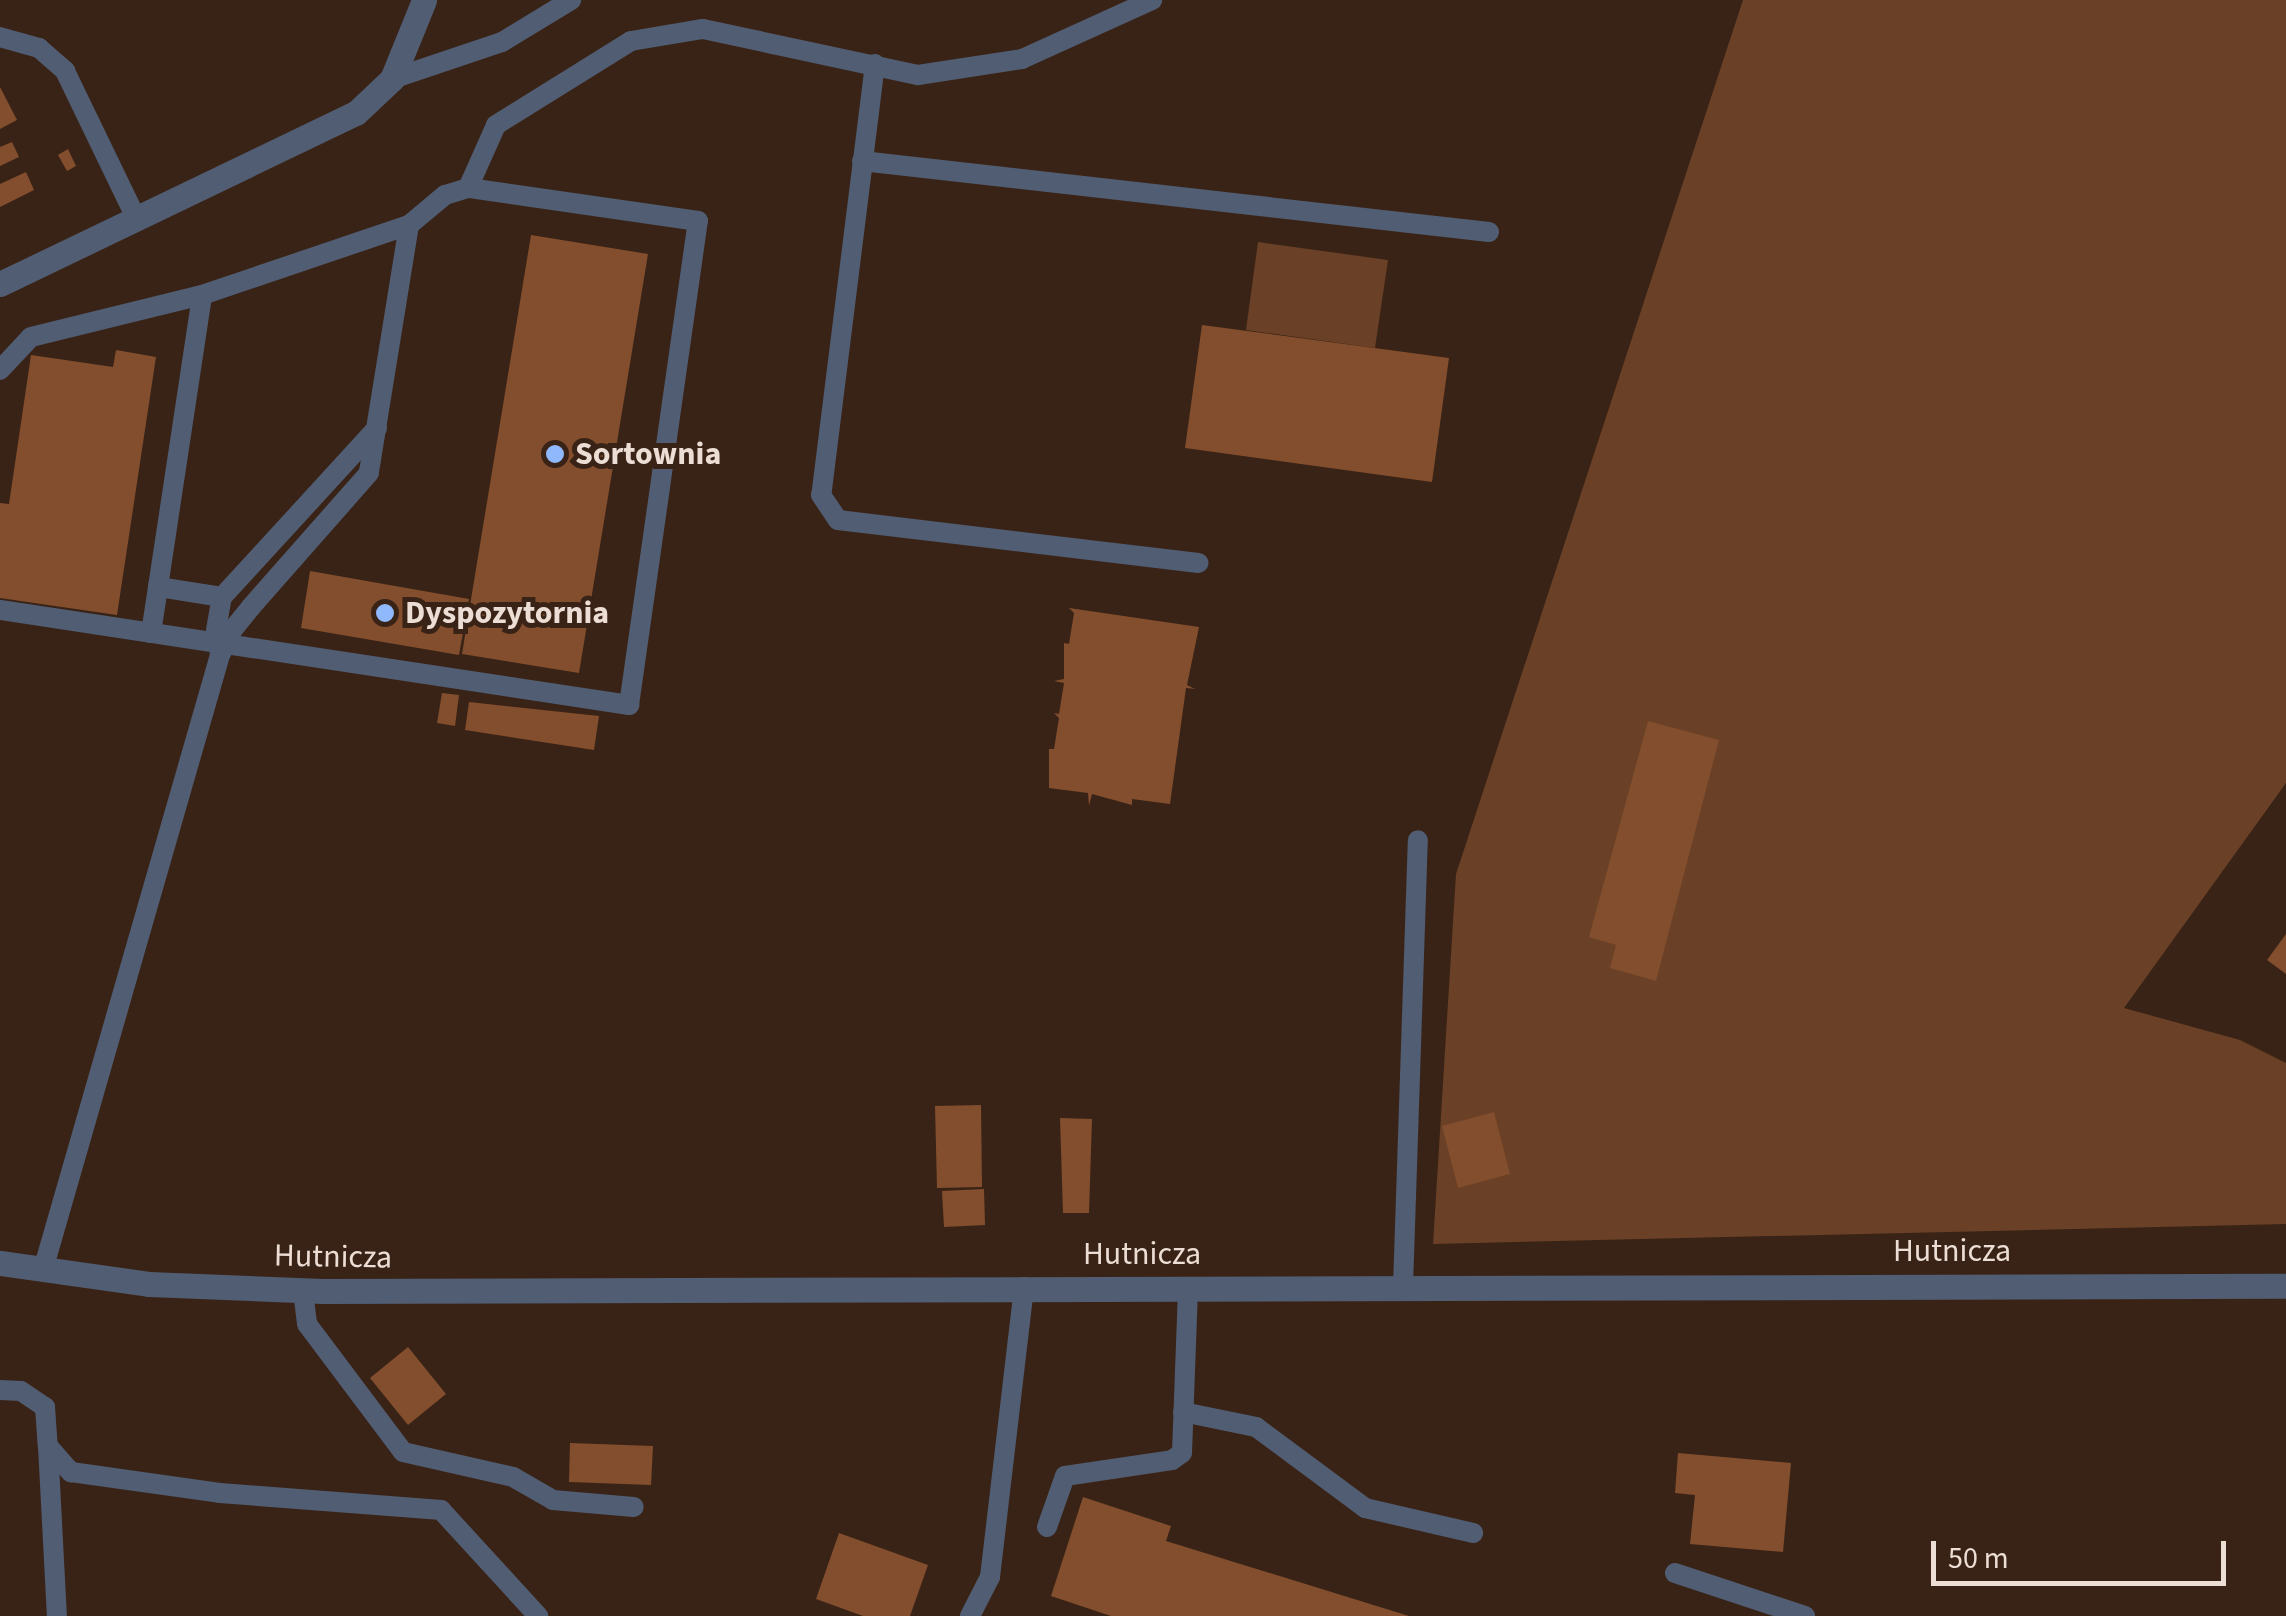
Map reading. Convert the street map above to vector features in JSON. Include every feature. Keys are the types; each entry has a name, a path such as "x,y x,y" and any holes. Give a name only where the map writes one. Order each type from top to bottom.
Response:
{"street":[{"path":"0,284 356,113 392,79 424,0"},
{"name":"Hutnicza","path":"0,1263 149,1284 303,1291 1024,1286 2286,1286"}],"lane":[{"path":"392,79 502,42 571,0"},
{"path":"468,188 496,125 631,41 703,29 918,75 1022,59 1152,0"},
{"path":"0,37 38,48 65,71 136,220"},
{"path":"874,64 821,495 838,520 1198,563"},
{"path":"862,161 1489,232"},
{"path":"0,370 31,338 202,295 409,224 445,195 468,188 698,221 630,705 222,647 0,610"},
{"path":"222,647 369,473 409,224"},
{"path":"151,633 202,295"},
{"path":"42,1270 222,647 222,596 378,428"},
{"path":"158,587 222,596"},
{"path":"1403,1287 1418,840"},
{"path":"970,1616 990,1577 1024,1286"},
{"path":"1048,1526 1064,1476 1172,1460 1182,1453 1188,1287"},
{"path":"303,1291 307,1324 403,1452 513,1477 553,1500 634,1507"},
{"path":"0,1390 20,1391 45,1407 57,1616"},
{"path":"1183,1412 1256,1427 1365,1508 1474,1533"},
{"path":"48,1446 71,1472 220,1493 442,1510 538,1616"},
{"path":"1675,1573 1806,1616"}],"shaded area":[{"path":"1743,0 2286,0 2286,783 2124,1008 2240,1040 2286,1063 2286,1224 1433,1244 1456,874"},
{"path":"1258,242 1388,260 1375,348 1246,330"}],"building":[{"path":"0,87 17,120 0,129"},
{"path":"12,142 19,157 0,166 0,147"},
{"path":"68,149 76,166 67,171 58,155"},
{"path":"26,172 34,190 0,207 0,184"},
{"name":"Sortownia","path":"531,235 648,254 579,673 462,654"},
{"path":"1202,325 1449,358 1432,482 1185,448"},
{"path":"116,350 156,357 117,615 0,598 0,503 9,504 31,355 113,367"},
{"name":"Dyspozytornia","path":"310,571 469,599 459,655 301,628"},
{"path":"1069,608 1199,627 1187,685 1195,689 1186,688 1170,804 1132,799 1132,805 1092,794 1089,806 1088,793 1049,788 1049,749 1054,749 1059,718 1054,713 1059,714 1064,683 1054,681 1064,679 1064,643 1069,644 1074,613"},
{"path":"442,693 459,695 455,726 437,723"},
{"path":"469,702 599,716 594,750 465,730"},
{"path":"1648,721 1719,740 1656,981 1610,968 1616,945 1589,937"},
{"path":"2286,934 2286,974 2267,960"},
{"path":"981,1105 982,1187 937,1188 935,1106"},
{"path":"1494,1112 1510,1174 1458,1188 1442,1126"},
{"path":"1060,1118 1092,1119 1089,1213 1063,1213"},
{"path":"984,1189 985,1225 944,1227 942,1191"},
{"path":"408,1347 446,1394 408,1425 370,1378"},
{"path":"570,1443 653,1446 651,1485 569,1482"},
{"path":"1678,1453 1791,1463 1783,1552 1690,1544 1695,1495 1675,1493"},
{"path":"1083,1497 1171,1526 1166,1541 1409,1616 1111,1616 1051,1596"},
{"path":"839,1533 928,1565 910,1616 863,1616 816,1599"}],"place":[{"name":"Sortownia","path":"555,454"},
{"name":"Dyspozytornia","path":"385,613"}]}
